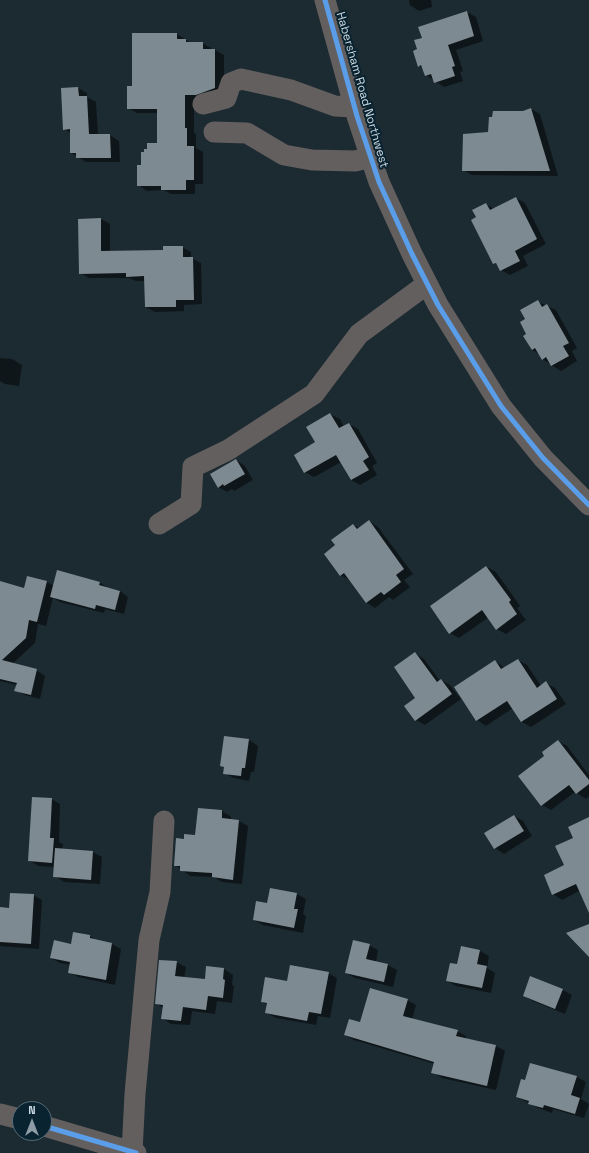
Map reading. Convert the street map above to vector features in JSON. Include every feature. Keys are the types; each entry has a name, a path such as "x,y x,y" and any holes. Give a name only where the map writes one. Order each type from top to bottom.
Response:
{"street":[{"name":"Habersham Road Northwest","path":"326,0 354,107 380,182 427,284 438,305 502,406 543,458 589,505"},
{"path":"204,104 226,98 231,83 241,79 291,90 335,106 354,107"},
{"path":"214,132 248,133 284,155 312,160 354,161 371,156"},
{"path":"160,524 191,504 193,466 228,450 314,394 359,334 427,284"},
{"path":"52,1128 134,1152 135,1094 150,940 160,892 164,821"},
{"path":"0,1114 12,1117"}],"building":[{"path":"467,11 474,36 448,45 455,66 452,67 455,76 434,83 431,74 425,76 421,65 418,67 413,51 417,49 414,40 422,38 418,27"},
{"path":"132,33 177,33 177,39 186,39 186,42 203,42 203,49 215,49 215,88 196,95 185,95 185,128 187,128 187,146 194,146 194,180 186,180 186,190 161,190 161,186 137,186 137,165 141,165 141,152 144,152 144,149 147,149 147,143 157,143 157,109 127,109 127,86 132,86"},
{"path":"78,87 79,96 87,96 89,134 110,134 111,158 76,158 76,153 70,153 70,129 63,130 61,88"},
{"path":"531,108 550,171 462,171 463,134 488,132 489,117 492,117 493,111 523,111"},
{"path":"516,197 537,239 515,251 520,261 500,271 496,263 493,264 471,220 476,217 472,210 486,203 490,210"},
{"path":"101,218 101,251 163,250 163,246 183,246 183,257 193,257 194,300 176,300 176,307 145,307 144,276 126,277 126,273 79,274 78,219"},
{"path":"538,300 542,307 547,304 569,343 563,346 569,356 551,366 546,357 542,360 535,348 532,350 523,336 526,334 520,322 525,319 520,310"},
{"path":"330,413 339,428 349,423 369,457 363,461 369,470 351,480 336,455 304,473 294,455 315,442 306,427"},
{"path":"236,459 245,474 224,486 223,484 218,488 210,474"},
{"path":"369,520 404,569 396,575 401,582 384,595 381,592 366,603 344,573 340,576 324,554 335,545 331,540 353,524 357,529"},
{"path":"486,566 511,600 509,602 517,614 496,630 482,610 449,634 430,606"},
{"path":"57,570 100,582 99,585 120,591 115,610 96,605 95,609 50,597"},
{"path":"27,576 47,581 37,622 29,620 26,638 2,660 37,669 31,695 14,691 17,683 0,679 0,581 24,588"},
{"path":"415,652 437,682 441,679 452,694 415,721 404,706 415,698 394,667"},
{"path":"518,659 537,688 546,681 557,699 521,722 507,701 476,721 454,687 495,660 501,669"},
{"path":"224,736 249,739 245,768 242,768 241,776 223,774 224,767 220,766"},
{"path":"558,740 589,780 589,784 576,794 569,785 541,806 518,776 544,756 542,752"},
{"path":"32,797 52,798 50,838 54,838 52,863 28,861"},
{"path":"198,808 222,810 222,818 239,820 233,880 212,877 212,873 180,871 180,866 174,866 176,838 184,839 184,834 195,835"},
{"path":"514,815 524,831 494,849 484,833"},
{"path":"589,817 589,913 576,884 552,895 544,875 564,865 555,846 573,838 568,827"},
{"path":"55,848 93,851 91,880 53,877"},
{"path":"270,888 297,893 294,909 298,909 294,928 253,920 256,901 267,903"},
{"path":"10,893 34,894 31,944 0,942 0,907 9,908"},
{"path":"589,924 589,957 566,933"},
{"path":"73,932 90,935 90,938 112,943 106,980 68,973 70,962 50,958 54,940 71,944"},
{"path":"353,940 370,944 366,959 388,964 384,982 345,973"},
{"path":"461,946 480,950 477,964 487,966 482,988 446,981 450,963 457,964"},
{"path":"159,960 177,961 175,976 205,979 206,966 224,968 223,979 225,980 223,998 208,996 206,1010 183,1007 181,1021 161,1019 163,1005 155,1004"},
{"path":"290,965 329,972 321,1014 309,1012 307,1021 265,1013 267,1003 261,1002 265,977 287,981"},
{"path":"530,976 563,989 555,1009 523,996"},
{"path":"370,988 408,999 403,1016 458,1030 456,1036 496,1045 487,1086 431,1073 434,1062 344,1035 349,1019 360,1022"},
{"path":"530,1063 577,1076 571,1095 580,1098 575,1114 544,1105 543,1108 528,1104 529,1101 516,1097 521,1079 525,1080"}],"cycle path":[{"path":"325,0 357,116 379,182 412,254 438,305 501,406 543,458 589,505"},
{"path":"52,1128 136,1153"}]}
